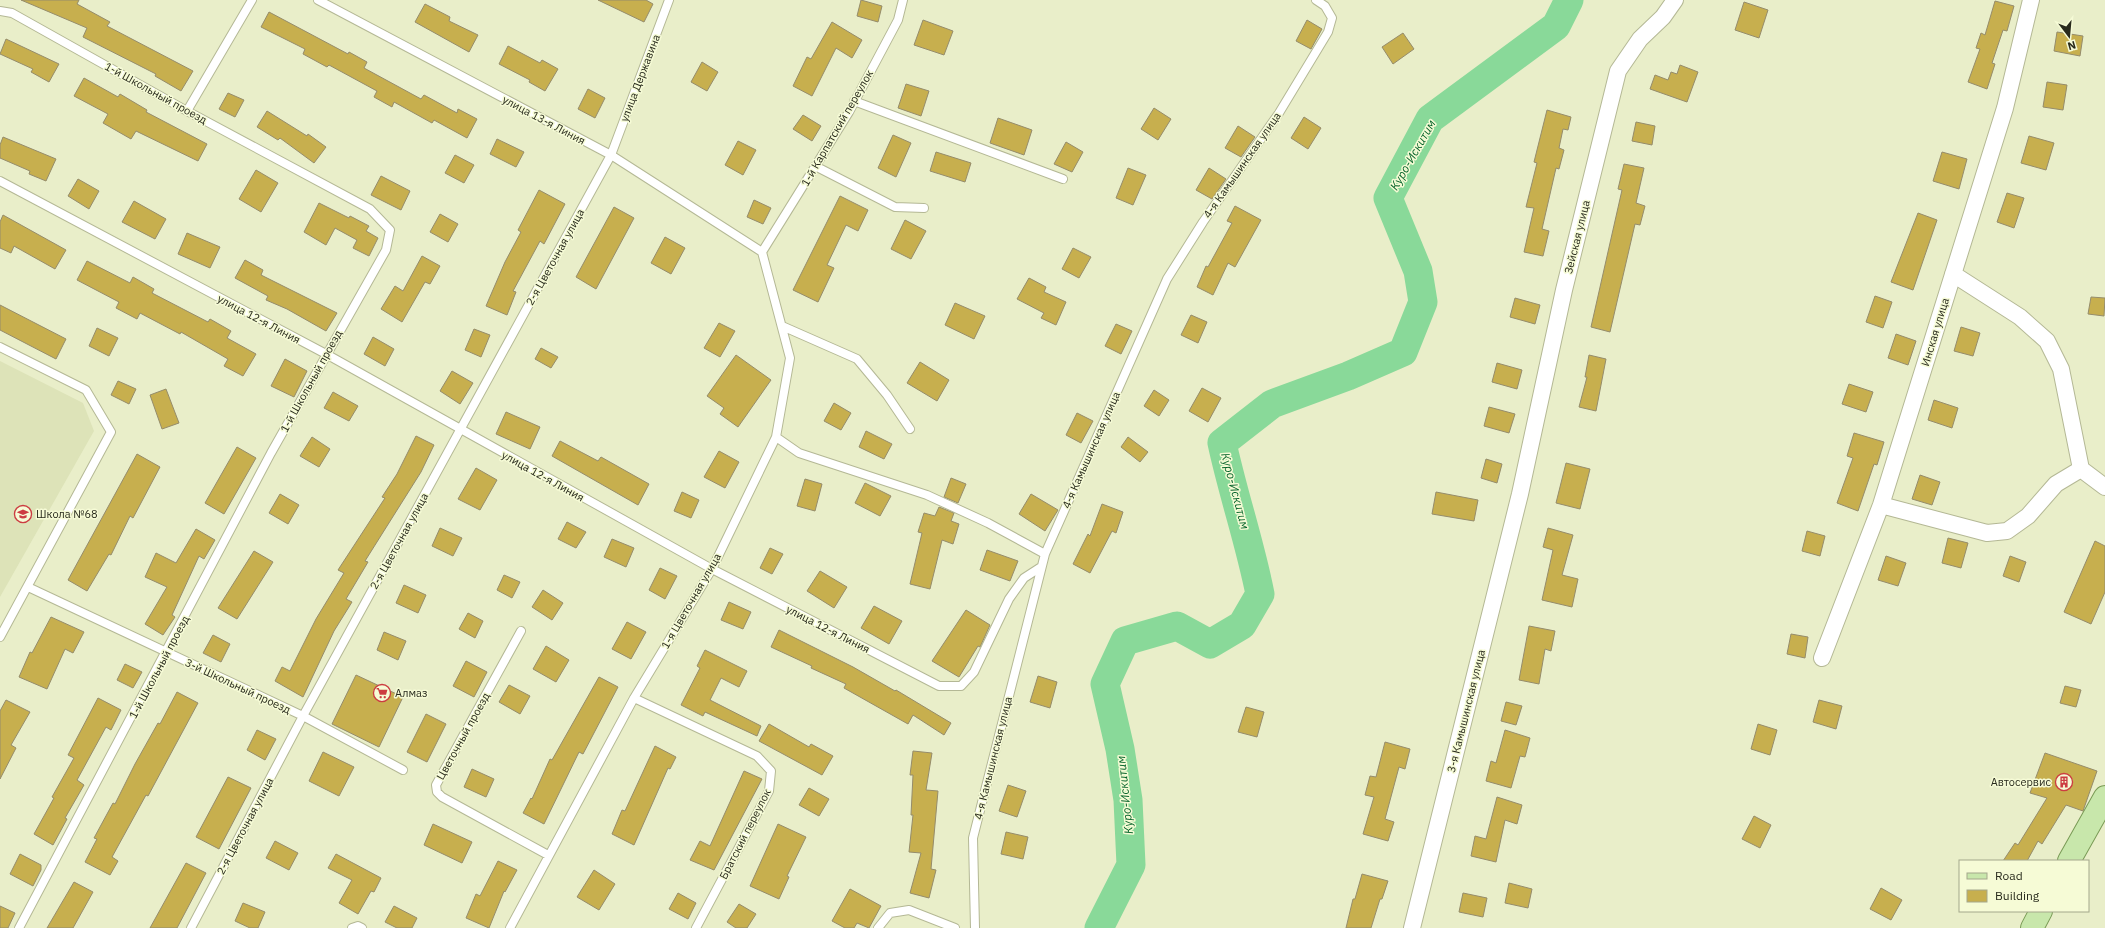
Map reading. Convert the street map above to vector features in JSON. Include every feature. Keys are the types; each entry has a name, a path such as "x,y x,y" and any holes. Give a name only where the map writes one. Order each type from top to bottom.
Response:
{"main road":[{"path":"2070,860 2105,797"},
{"path":"2032,928 2041,912"}],"street":[{"name":"Зейская улица","path":"1520,494 1564,290 1618,71 1640,39 1663,17 1675,0"},
{"name":"Инская улица","path":"1822,658 1881,505 2005,108 2031,0"},
{"path":"1953,274 2020,317 2047,340 2061,369 2080,468 2105,487"},
{"path":"1881,505 1987,533 2007,531 2028,516 2056,484 2080,468"},
{"name":"3-я Камышинская улица","path":"1412,928 1520,494"}],"lane":[{"path":"186,111 252,0"},
{"name":"улица 13-я Линия","path":"318,0 610,155 762,252"},
{"name":"улица Державина","path":"610,155 669,0"},
{"name":"1-й Карпатский переулок","path":"762,252 854,101 898,20 903,0"},
{"name":"4-я Камышинская улица","path":"975,928 973,838 1045,554 1167,279 1203,222 1279,113 1328,32 1332,18 1325,6 1316,0"},
{"name":"1-й Школьный проезд","path":"0,11 12,13 186,111 370,209 390,230 386,250 271,453 19,928"},
{"path":"854,101 1063,179"},
{"name":"2-я Цветочная улица","path":"191,928 303,716 610,155"},
{"path":"815,166 895,207 924,208"},
{"name":"улица 12-я Линия","path":"0,181 326,354 712,569 939,686 961,686 974,672 1009,599 1024,578 1041,567"},
{"name":"1-я Цветочная улица","path":"510,928 634,698 712,569 776,437 790,358 762,252"},
{"path":"782,326 857,359 887,395 910,429"},
{"path":"0,347 86,390 110,432 0,637"},
{"path":"776,437 799,453 927,495 988,523 1045,554"},
{"name":"3-й Школьный проезд","path":"28,587 303,716 403,770"},
{"name":"Цветочный проезд","path":"521,631 436,785 437,792 442,797 548,855"},
{"name":"Братский переулок","path":"634,698 757,756 771,771 769,791 696,928"},
{"path":"878,928 890,913 909,910 955,928"},
{"path":"352,928 358,926 362,928"}],"shaded area":[{"name":"Школа №68","path":"0,361 83,403 94,431 0,597"}],"building":[{"path":"21,0 79,0 77,4 110,22 107,26 193,71 181,91 155,76 156,74 83,37 87,28"},
{"path":"598,0 646,0 653,4 644,22"},
{"path":"861,0 882,6 878,22 857,16"},
{"path":"1995,1 2014,6 2007,31 2003,30 1992,63 1995,64 1987,89 1968,82 1980,49 1976,48 1981,33 1985,35"},
{"path":"1744,2 1768,10 1759,38 1735,30"},
{"path":"425,4 450,17 449,21 478,35 469,52 415,22"},
{"path":"269,12 348,54 349,52 367,62 364,68 421,99 424,95 457,113 458,109 477,119 467,138 434,120 432,123 394,102 392,107 374,97 377,91 329,65 327,67 303,54 305,49 261,27"},
{"path":"923,20 953,31 944,55 914,45"},
{"path":"1307,20 1322,29 1311,49 1296,41"},
{"path":"832,22 862,40 852,58 836,48 812,96 793,86 807,57 811,59"},
{"path":"2057,32 2083,36 2080,56 2054,51"},
{"path":"1403,33 1414,49 1393,64 1382,47"},
{"path":"6,39 59,64 49,82 31,72 33,69 0,54"},
{"path":"508,46 540,63 542,60 558,69 545,91 529,82 530,80 499,64"},
{"path":"702,62 718,72 707,91 691,82"},
{"path":"1680,65 1698,72 1687,102 1650,89 1655,75 1668,80 1671,72 1677,74"},
{"path":"84,78 118,97 120,94 147,110 146,112 207,144 198,161 136,131 131,139 103,123 108,114 74,96"},
{"path":"2047,82 2067,85 2063,110 2043,107"},
{"path":"906,84 929,91 921,116 898,108"},
{"path":"588,89 605,98 595,118 578,109"},
{"path":"228,93 244,100 235,117 219,109"},
{"path":"1154,108 1171,119 1158,140 1141,129"},
{"path":"1547,110 1571,117 1568,130 1563,129 1559,148 1564,150 1559,169 1556,168 1542,229 1549,231 1543,256 1524,252 1534,208 1526,207 1537,163 1534,162"},
{"path":"267,111 307,136 308,134 326,147 314,163 280,138 278,140 257,127"},
{"path":"803,115 821,126 812,141 793,129"},
{"path":"1304,117 1321,128 1308,149 1291,138"},
{"path":"998,118 1032,130 1024,155 990,143"},
{"path":"1636,122 1655,126 1652,145 1632,141"},
{"path":"1238,126 1255,137 1241,157 1225,148"},
{"path":"893,135 911,143 896,177 878,168"},
{"path":"2029,136 2054,143 2046,170 2021,163"},
{"path":"3,137 56,159 46,181 29,174 30,171 0,158 0,145"},
{"path":"497,139 524,152 516,167 490,154"},
{"path":"738,141 756,150 743,175 725,165"},
{"path":"1066,142 1083,152 1072,172 1054,164"},
{"path":"936,152 971,163 965,182 930,171"},
{"path":"1942,152 1967,159 1959,189 1933,181"},
{"path":"455,155 474,165 464,183 445,173"},
{"path":"1624,164 1644,168 1636,203 1645,206 1640,225 1635,224 1610,332 1591,327 1622,190 1618,189"},
{"path":"1128,168 1146,175 1133,205 1116,198"},
{"path":"1209,168 1226,179 1212,199 1196,190"},
{"path":"256,170 278,183 261,212 239,199"},
{"path":"381,176 410,191 401,210 371,195"},
{"path":"78,179 99,191 89,209 68,196"},
{"path":"539,190 565,204 544,244 540,241 513,291 516,292 507,315 486,306 505,262 521,232 518,230"},
{"path":"2007,193 2024,198 2014,228 1997,222"},
{"path":"840,196 868,210 858,231 846,225 827,265 834,268 818,302 793,290"},
{"path":"754,200 771,208 763,224 747,217"},
{"path":"134,201 166,219 155,239 122,222"},
{"path":"319,203 369,226 366,231 378,238 369,256 353,248 357,240 335,228 326,245 304,232"},
{"path":"1235,206 1261,220 1235,267 1228,263 1213,295 1197,287 1206,266 1208,267 1232,223 1227,221"},
{"path":"614,207 634,218 596,289 576,277"},
{"path":"1918,213 1937,220 1913,290 1891,282"},
{"path":"440,214 458,224 448,242 430,232"},
{"path":"3,215 66,250 55,269 14,246 11,253 0,248 0,222"},
{"path":"905,220 926,231 911,259 891,249"},
{"path":"187,233 220,247 210,268 178,254"},
{"path":"665,237 685,248 671,274 651,263"},
{"path":"1073,248 1091,257 1079,278 1062,269"},
{"path":"422,256 440,266 430,284 425,282 402,322 381,309 395,286 403,291"},
{"path":"245,260 263,270 261,275 337,313 326,331 287,309 266,300 268,296 235,278"},
{"path":"87,261 130,283 133,277 154,289 152,293 208,322 210,319 231,331 227,338 256,354 243,376 224,366 228,359 181,332 180,334 140,313 137,319 116,308 119,302 77,280"},
{"path":"1029,278 1046,287 1044,292 1066,302 1056,325 1041,318 1044,313 1017,299"},
{"path":"1875,296 1892,302 1883,328 1866,322"},
{"path":"2091,297 2105,298 2104,316 2088,314"},
{"path":"1515,298 1540,305 1535,324 1510,317"},
{"path":"955,303 985,316 974,339 945,325"},
{"path":"0,305 66,339 56,359 0,330"},
{"path":"1191,315 1207,322 1198,343 1181,335"},
{"path":"719,323 735,331 720,357 704,348"},
{"path":"1116,324 1132,331 1121,354 1105,346"},
{"path":"1961,327 1980,333 1973,356 1954,351"},
{"path":"97,328 118,338 109,356 89,346"},
{"path":"474,329 490,335 481,357 465,350"},
{"path":"1896,334 1916,341 1908,365 1888,358"},
{"path":"373,337 394,349 385,366 364,354"},
{"path":"541,348 558,357 551,368 535,359"},
{"path":"736,355 771,380 738,427 720,414 724,408 707,396"},
{"path":"1589,355 1606,359 1596,411 1579,407 1587,377 1585,377"},
{"path":"285,359 307,371 294,397 271,386"},
{"path":"920,362 949,380 937,401 907,383"},
{"path":"1497,363 1522,370 1517,389 1492,382"},
{"path":"452,371 473,383 460,404 440,391"},
{"path":"118,381 136,389 129,404 111,395"},
{"path":"1849,384 1873,392 1866,412 1842,404"},
{"path":"1202,388 1221,398 1208,422 1189,411"},
{"path":"166,389 179,423 162,429 150,395"},
{"path":"1154,390 1169,400 1159,416 1144,406"},
{"path":"333,392 358,406 349,421 324,408"},
{"path":"1934,400 1958,408 1952,428 1928,420"},
{"path":"834,403 851,413 841,430 824,421"},
{"path":"1489,407 1515,414 1509,433 1484,426"},
{"path":"506,412 540,427 530,449 496,434"},
{"path":"1077,413 1093,421 1081,443 1066,435"},
{"path":"866,431 892,444 884,459 859,447"},
{"path":"1854,433 1884,442 1877,465 1874,464 1858,511 1837,503 1853,458 1847,456"},
{"path":"416,436 434,445 421,472 365,561 368,562 346,599 352,602 334,631 303,697 275,681 282,667 290,671 316,619 344,573 338,570 385,498 382,497 397,474"},
{"path":"312,437 330,449 319,467 300,456"},
{"path":"1128,437 1148,452 1140,462 1121,447"},
{"path":"560,441 598,461 601,457 649,484 638,505 552,456"},
{"path":"237,447 256,458 224,514 205,503"},
{"path":"719,451 739,462 725,488 704,477"},
{"path":"137,454 160,467 133,518 130,516 111,555 109,554 87,591 68,580"},
{"path":"1486,459 1502,464 1497,483 1481,478"},
{"path":"1566,463 1590,469 1580,509 1556,503"},
{"path":"476,468 497,480 480,510 458,499"},
{"path":"1920,475 1940,482 1932,505 1912,499"},
{"path":"951,478 966,484 958,503 944,497"},
{"path":"805,479 822,484 815,511 797,506"},
{"path":"865,483 891,496 880,516 855,503"},
{"path":"682,492 699,500 691,518 674,511"},
{"path":"1436,492 1478,500 1474,521 1432,514"},
{"path":"280,494 299,505 288,524 269,513"},
{"path":"1031,494 1058,510 1045,531 1019,514"},
{"path":"1102,504 1123,512 1116,533 1112,531 1090,573 1073,564 1088,534 1090,536"},
{"path":"939,507 954,513 951,521 959,524 953,544 942,540 930,589 910,584 922,533 918,532 924,513 935,516"},
{"path":"567,522 586,532 576,548 558,539"},
{"path":"440,528 462,538 453,556 432,546"},
{"path":"1548,528 1573,535 1562,575 1578,579 1572,607 1542,600 1553,550 1543,547"},
{"path":"196,529 215,540 204,559 199,556 172,615 175,617 163,635 145,624 167,587 145,577 156,553 176,563"},
{"path":"1807,531 1825,536 1820,556 1802,551"},
{"path":"1948,538 1968,543 1961,568 1942,563"},
{"path":"612,539 634,548 626,567 604,557"},
{"path":"2095,541 2105,546 2105,592 2091,624 2064,612"},
{"path":"770,548 783,554 772,574 760,568"},
{"path":"987,550 1018,561 1010,581 980,570"},
{"path":"254,551 273,562 237,619 218,608"},
{"path":"1886,556 1906,563 1898,586 1878,580"},
{"path":"2010,556 2026,562 2019,582 2003,576"},
{"path":"660,568 677,576 665,599 649,590"},
{"path":"820,571 847,587 834,608 807,591"},
{"path":"504,575 520,582 512,598 497,590"},
{"path":"404,585 426,595 418,613 396,603"},
{"path":"543,590 563,603 552,620 532,607"},
{"path":"729,602 751,612 743,629 721,620"},
{"path":"874,606 902,621 889,644 861,628"},
{"path":"966,610 990,625 980,647 978,646 959,677 932,661"},
{"path":"468,613 483,621 475,638 459,629"},
{"path":"51,617 84,632 73,653 65,649 47,689 19,677 30,652 32,653"},
{"path":"627,622 646,632 631,659 612,649"},
{"path":"1529,626 1555,631 1551,651 1545,649 1539,684 1519,680"},
{"path":"779,630 853,667 895,691 896,690 951,723 944,735 913,715 908,724 844,688 846,684 771,647"},
{"path":"384,632 406,641 398,660 377,650"},
{"path":"1791,634 1808,637 1805,658 1787,654"},
{"path":"213,635 230,644 221,662 203,653"},
{"path":"546,646 569,660 556,682 533,669"},
{"path":"705,650 747,671 739,687 721,678 710,700 761,726 757,736 705,712 703,716 681,705 700,668 697,666"},
{"path":"466,661 487,672 474,697 453,686"},
{"path":"125,664 142,672 133,688 117,680"},
{"path":"356,675 403,697 379,747 332,724"},
{"path":"1038,676 1057,682 1050,708 1030,702"},
{"path":"599,677 618,687 583,754 579,752 544,824 523,813 531,798 532,799 550,759 552,760"},
{"path":"509,685 530,696 520,714 499,702"},
{"path":"2065,686 2081,690 2076,707 2060,703"},
{"path":"177,692 198,703 148,796 146,795 112,857 118,861 110,875 85,862 97,839 94,838 113,803 115,804 135,764 158,723 160,724"},
{"path":"98,698 121,710 111,730 106,727 77,780 84,785 65,818 67,819 53,845 34,834 54,798 52,797 74,758 68,755"},
{"path":"6,700 30,712 11,745 16,748 0,779 0,711"},
{"path":"1819,700 1842,706 1836,729 1813,722"},
{"path":"1506,702 1522,706 1516,725 1501,721"},
{"path":"1246,707 1264,712 1257,737 1238,732"},
{"path":"426,714 446,724 427,762 407,752"},
{"path":"769,724 809,747 811,744 833,756 822,775 759,741"},
{"path":"1758,724 1777,730 1770,755 1751,749"},
{"path":"257,730 276,739 265,760 247,750"},
{"path":"1505,730 1530,738 1525,757 1520,756 1511,788 1486,781 1491,761 1496,763"},
{"path":"1385,742 1410,749 1405,769 1399,767 1385,819 1394,822 1388,841 1363,834 1374,797 1365,795 1370,776 1376,777"},
{"path":"655,746 676,757 670,769 668,768 634,845 612,834 622,810 625,811"},
{"path":"913,751 932,753 926,790 938,791 931,869 936,870 929,898 910,893 921,853 909,852 913,815 911,815 913,775 910,775"},
{"path":"323,752 354,767 339,796 309,781"},
{"name":"Автосервис","path":"2045,753 2097,771 2083,811 2066,805 2042,844 2038,841 2028,860 2004,860 2015,843 2018,845 2047,798 2030,793"},
{"path":"472,769 494,779 486,797 464,787"},
{"path":"744,771 762,779 714,870 690,860 700,841 710,846"},
{"path":"228,777 251,788 219,849 196,837"},
{"path":"1008,785 1026,791 1017,817 999,811"},
{"path":"809,788 829,799 819,816 799,805"},
{"path":"1497,797 1522,805 1517,824 1505,820 1496,862 1471,856 1475,836 1486,839"},
{"path":"1754,816 1771,825 1760,848 1742,839"},
{"path":"433,824 472,842 462,863 424,845"},
{"path":"778,824 806,837 787,876 789,877 779,899 750,886"},
{"path":"1006,832 1028,837 1023,859 1001,854"},
{"path":"275,841 298,853 289,870 266,858"},
{"path":"20,854 41,865 41,870 33,886 10,874"},
{"path":"336,854 381,878 374,892 371,891 358,914 339,903 352,880 328,868"},
{"path":"498,861 517,870 505,892 504,891 489,928 466,918 476,894 480,896"},
{"path":"186,863 206,873 177,928 150,928"},
{"path":"594,870 615,884 599,910 577,897"},
{"path":"1362,874 1388,881 1382,899 1380,899 1371,928 1346,928 1353,899 1355,899"},
{"path":"74,882 93,892 73,928 47,928"},
{"path":"1509,883 1532,889 1528,908 1505,903"},
{"path":"1881,888 1902,900 1891,920 1870,909"},
{"path":"850,889 881,906 869,928 857,923 854,928 845,928 832,921"},
{"path":"678,893 696,903 688,919 669,909"},
{"path":"1463,893 1487,898 1483,917 1459,912"},
{"path":"243,903 265,912 258,928 250,928 235,921"},
{"path":"739,904 756,914 747,928 736,928 727,922"},
{"path":"0,906 15,913 8,928 0,928"},
{"path":"394,906 417,918 412,928 397,928 385,922"}],"waterway":[{"name":"Куро-Искитим","path":"1099,928 1131,865 1128,800 1120,749 1105,684 1125,641 1177,626 1210,644 1242,625 1260,594 1222,443 1272,404 1348,376 1403,352 1423,302 1418,271 1388,198 1430,119 1556,26 1569,0"}],"place":[{"name":"Школа №68","path":"23,514"},
{"name":"Алмаз","path":"382,693"},
{"name":"Автосервис","path":"2064,782"}]}
